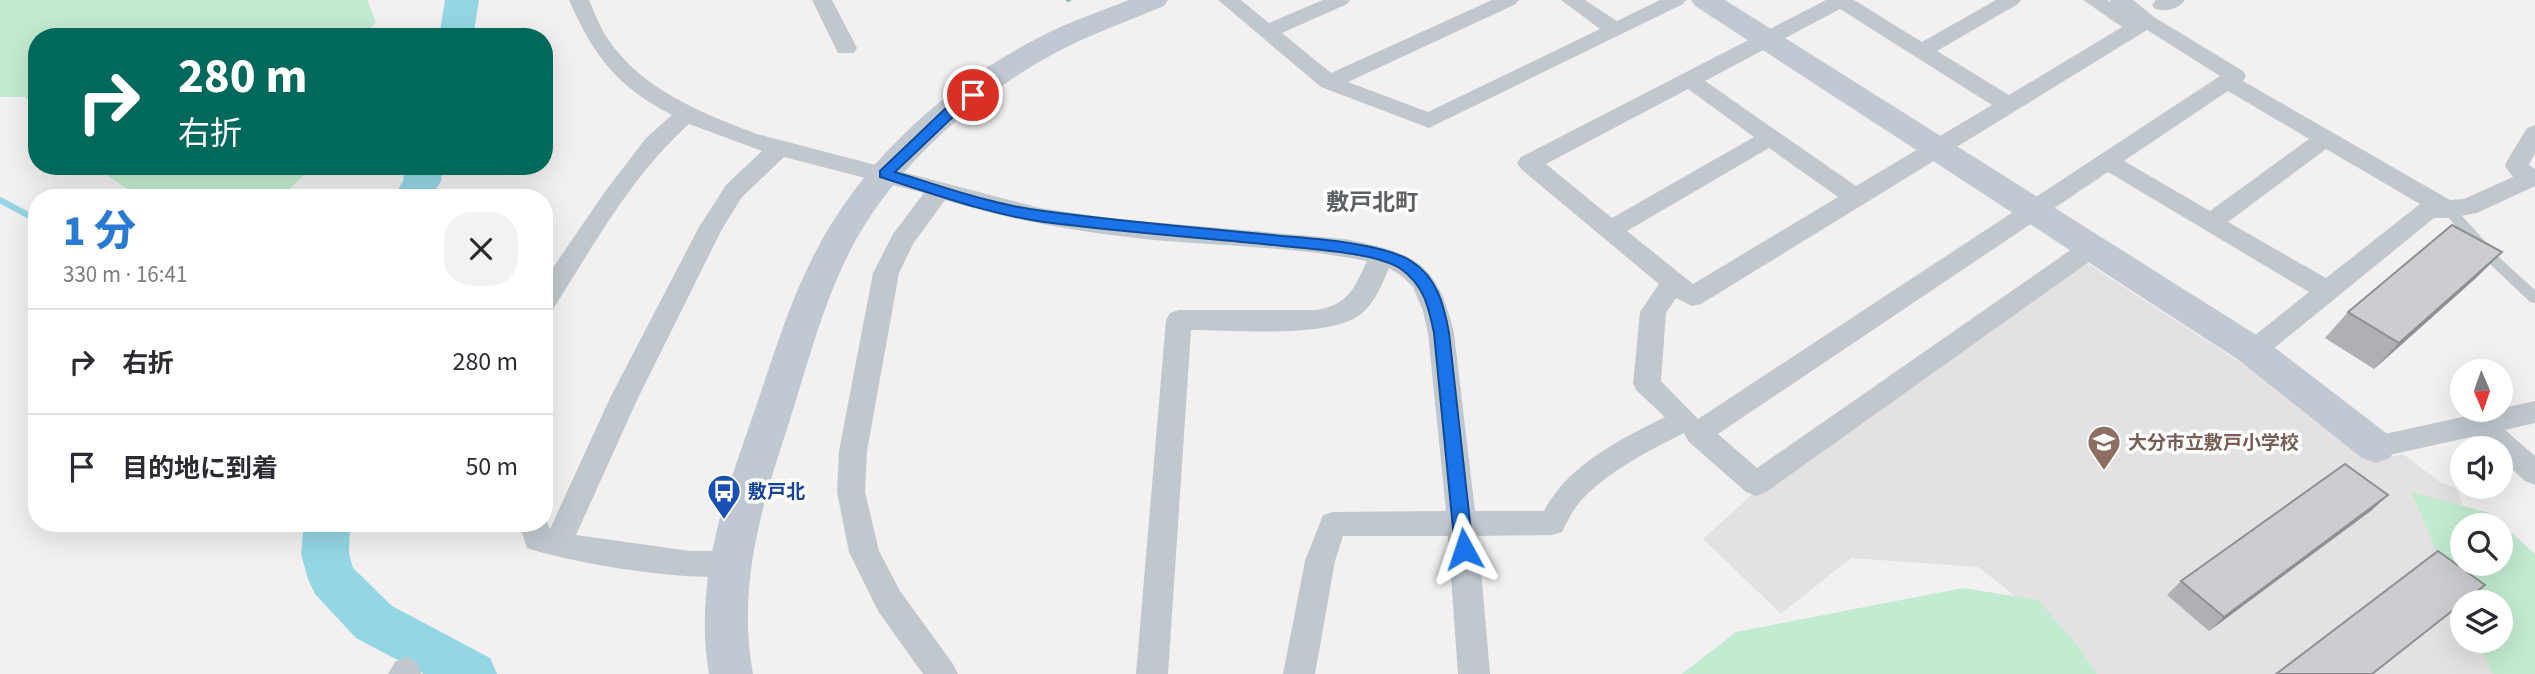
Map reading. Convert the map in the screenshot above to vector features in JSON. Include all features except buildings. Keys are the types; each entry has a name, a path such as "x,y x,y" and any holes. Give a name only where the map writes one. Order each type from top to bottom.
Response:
{"street":[{"path":"579,0 591,32 608,57 655,96 734,135 1042,216 1271,239 1382,255 1406,265 1425,282 1436,303 1441,333 1462,524 1474,674"},
{"path":"822,0 846,48"},
{"path":"731,674 724,623 730,564 754,467 819,283 845,229 885,174 953,109 1033,53 1154,0"},
{"path":"1228,0 1329,82 1429,121 1676,0"},
{"path":"1269,31 1340,0"},
{"path":"1329,82 1509,0"},
{"path":"1571,0 1616,30"},
{"path":"1705,0 2253,351 2376,447 2535,412"},
{"path":"2009,105 1842,0 1529,163 1692,297 2009,105 2155,14"},
{"path":"1922,51 2011,0"},
{"path":"2093,0 2155,14"},
{"path":"2091,248 1756,484 1698,433 2235,76 2155,14 2120,0"},
{"path":"1689,80 1856,198"},
{"path":"2227,82 2449,210"},
{"path":"553,288 612,199 647,152 687,114"},
{"path":"1611,229 1771,137"},
{"path":"2253,351 2428,209 2468,207 2531,178 2517,166 2522,153 2534,137"},
{"path":"2211,222 2325,138"},
{"path":"557,545 624,398 711,227 734,191 779,148"},
{"path":"2107,161 2327,291"},
{"path":"939,191 902,240 886,273 853,451 851,492 864,552 890,601 942,674"},
{"path":"1152,674 1179,320 1316,320 1339,316 1354,306 1366,290 1382,255"},
{"path":"1299,674 1320,561 1333,524 1552,523 1567,496 1595,473 1637,443 1685,420 1647,384 1653,312 1674,281"},
{"path":"2480,424 2535,473"},
{"path":"536,532 537,540 557,545 690,564 730,564"}],"lane":[{"path":"2449,210 2497,263 2535,298"}],"path":[{"path":"1066,0 1072,0"}],"shaded area":[{"name":"大分市立敷戸小学校","path":"2084,261 2253,371 2370,461 2403,454 2440,482 2450,486 2450,499 2461,499 2463,505 2462,513 2450,513 2450,576 2460,576 2461,590 2450,590 2450,653 2509,653 2523,674 2082,674 2050,623 1978,567 1851,558 1781,614 1703,539 1757,490"}],"green space":[{"path":"0,0 367,0 376,22 370,28 28,28 28,100 25,97 0,97"},
{"path":"107,175 304,175 290,189 127,189"},
{"path":"2411,492 2490,513 2450,513 2450,576 2513,576 2513,534 2535,554 2535,674 2493,674 2483,653 2513,653 2513,590 2453,590"},
{"path":"1963,588 2038,600 2078,646 2097,674 1682,674 1736,632"}],"waterway":[{"path":"457,28 462,0"},
{"path":"417,189 423,175"},
{"path":"0,200 28,215"},
{"path":"326,532 325,554 332,579 374,622 472,674"}],"place":[{"name":"大分市立敷戸小学校","path":"2104,472"},
{"name":"敷戸北","path":"724,521"}],"district":[{"name":"敷戸北町","path":"1372,202"}],"route":[{"path":"973,95 953,109 885,174 990,205 1042,216 1271,239 1386,256 1406,265 1425,282 1436,303 1441,333 1464,549"}]}
